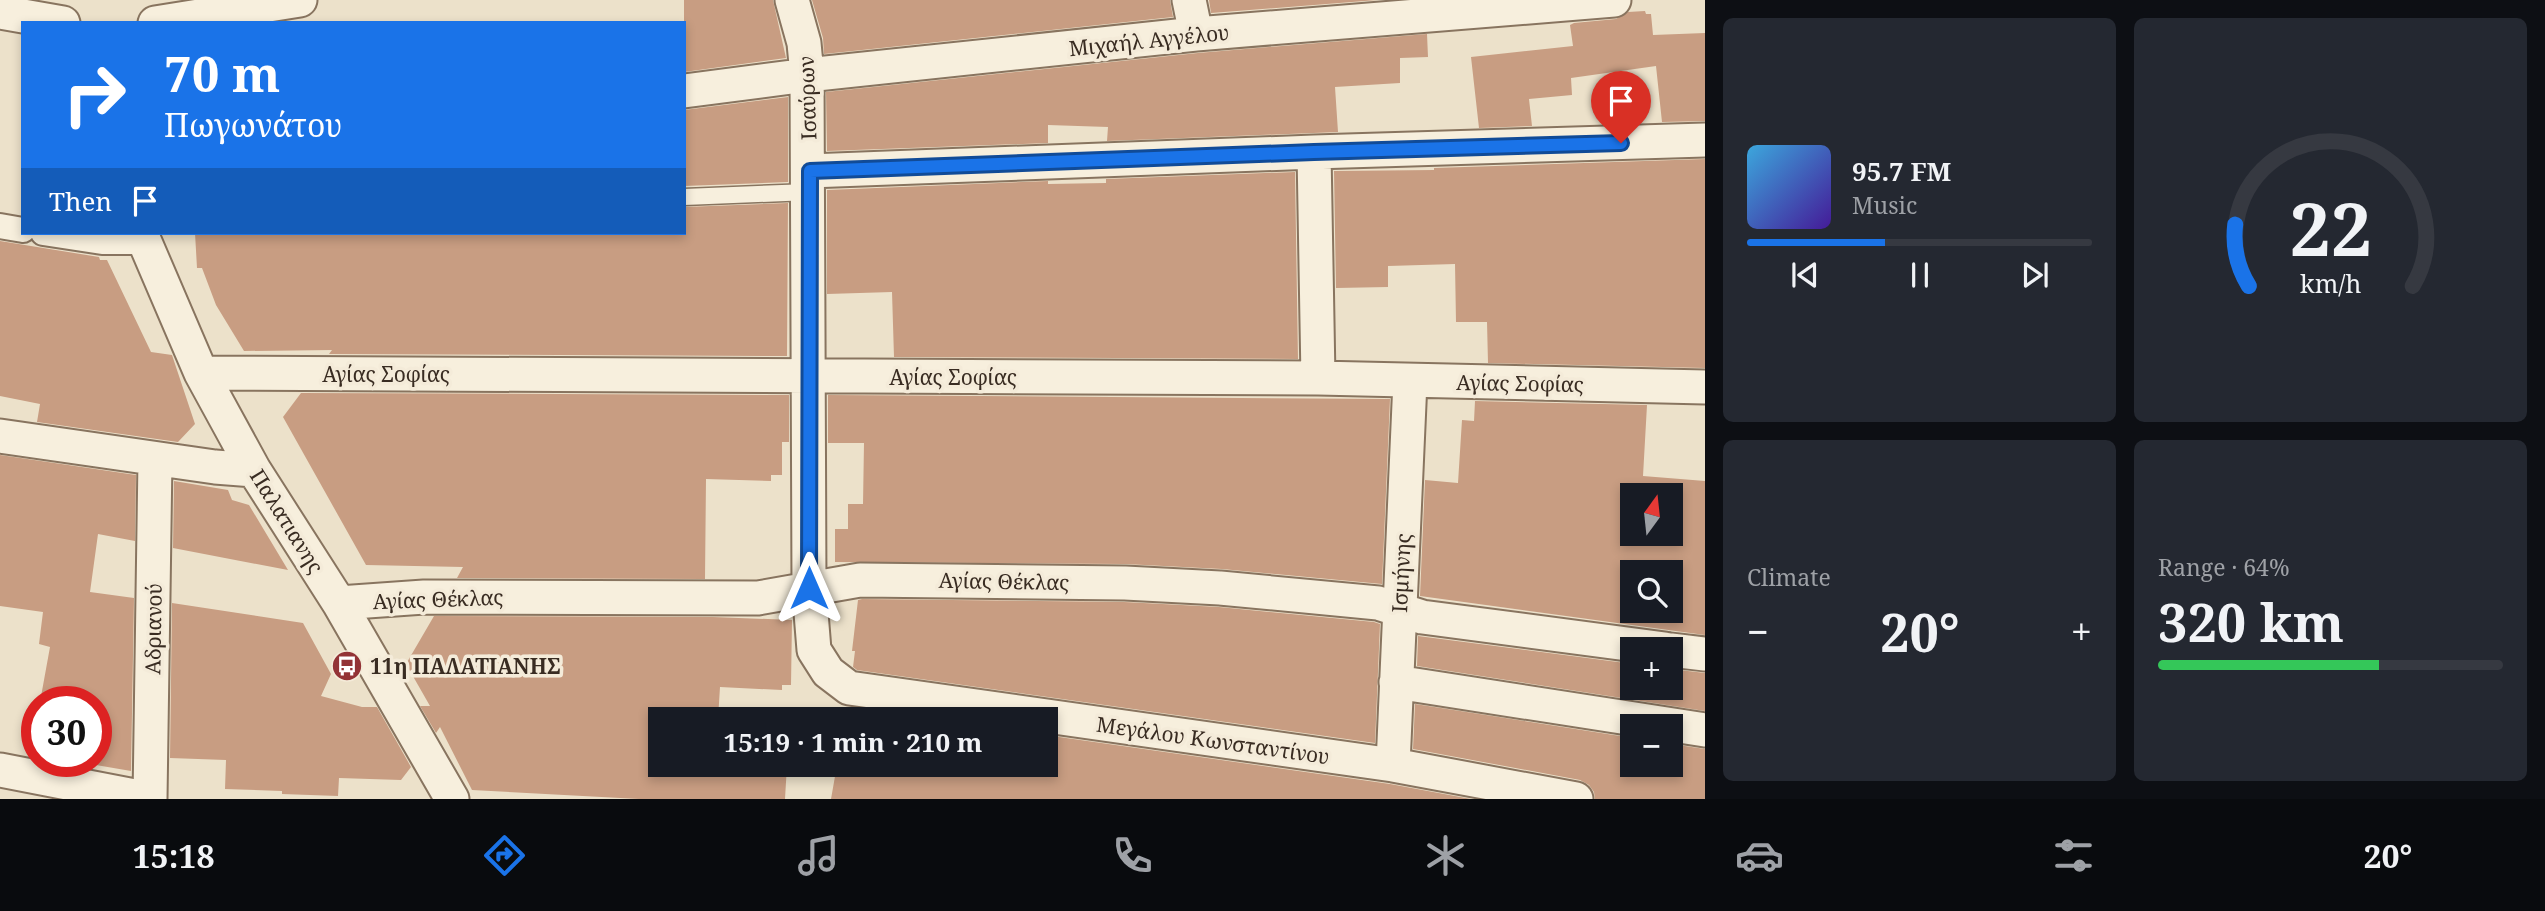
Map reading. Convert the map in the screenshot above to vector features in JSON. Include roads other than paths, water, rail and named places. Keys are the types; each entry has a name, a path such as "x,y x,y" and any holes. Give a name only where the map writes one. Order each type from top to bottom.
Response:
{"street":[{"path":"69,0 74,21"},
{"path":"168,21 300,0"},
{"name":"Ισαύρων","path":"792,0 804,43 807,75 809,588 814,650 828,672 849,688"},
{"path":"1189,0 1196,34"},
{"name":"Μιχαήλ Αγγέλου","path":"686,91 807,75 1196,34 1614,0"},
{"path":"0,12 52,21"},
{"path":"809,182 1314,152 1705,140"},
{"path":"1314,152 1318,378"},
{"path":"0,226 21,230"},
{"path":"56,235 102,242 143,237"},
{"name":"Παλατιανης","path":"143,237 201,373 254,470 339,603 452,799"},
{"name":"Αγίας Σοφίας","path":"201,373 1318,378 1705,387"},
{"name":"Ισμήνης","path":"1393,765 1410,381"},
{"path":"0,436 155,459 254,470"},
{"name":"Αδριανού","path":"150,799 155,459"},
{"name":"Αγίας Θέκλας","path":"339,603 424,597 758,598 860,580 1125,583 1220,588 1378,603 1422,617 1620,643"},
{"path":"1683,651 1705,654"},
{"path":"1396,682 1705,730"},
{"name":"Μεγάλου Κωνσταντίνου","path":"849,688 1393,765 1576,799"},
{"path":"11,781 150,799"}],"lane":[{"path":"686,197 809,182"}],"place":[{"name":"11η ΠΑΛΑΤΙΑΝΗΣ","path":"347,666"}]}
